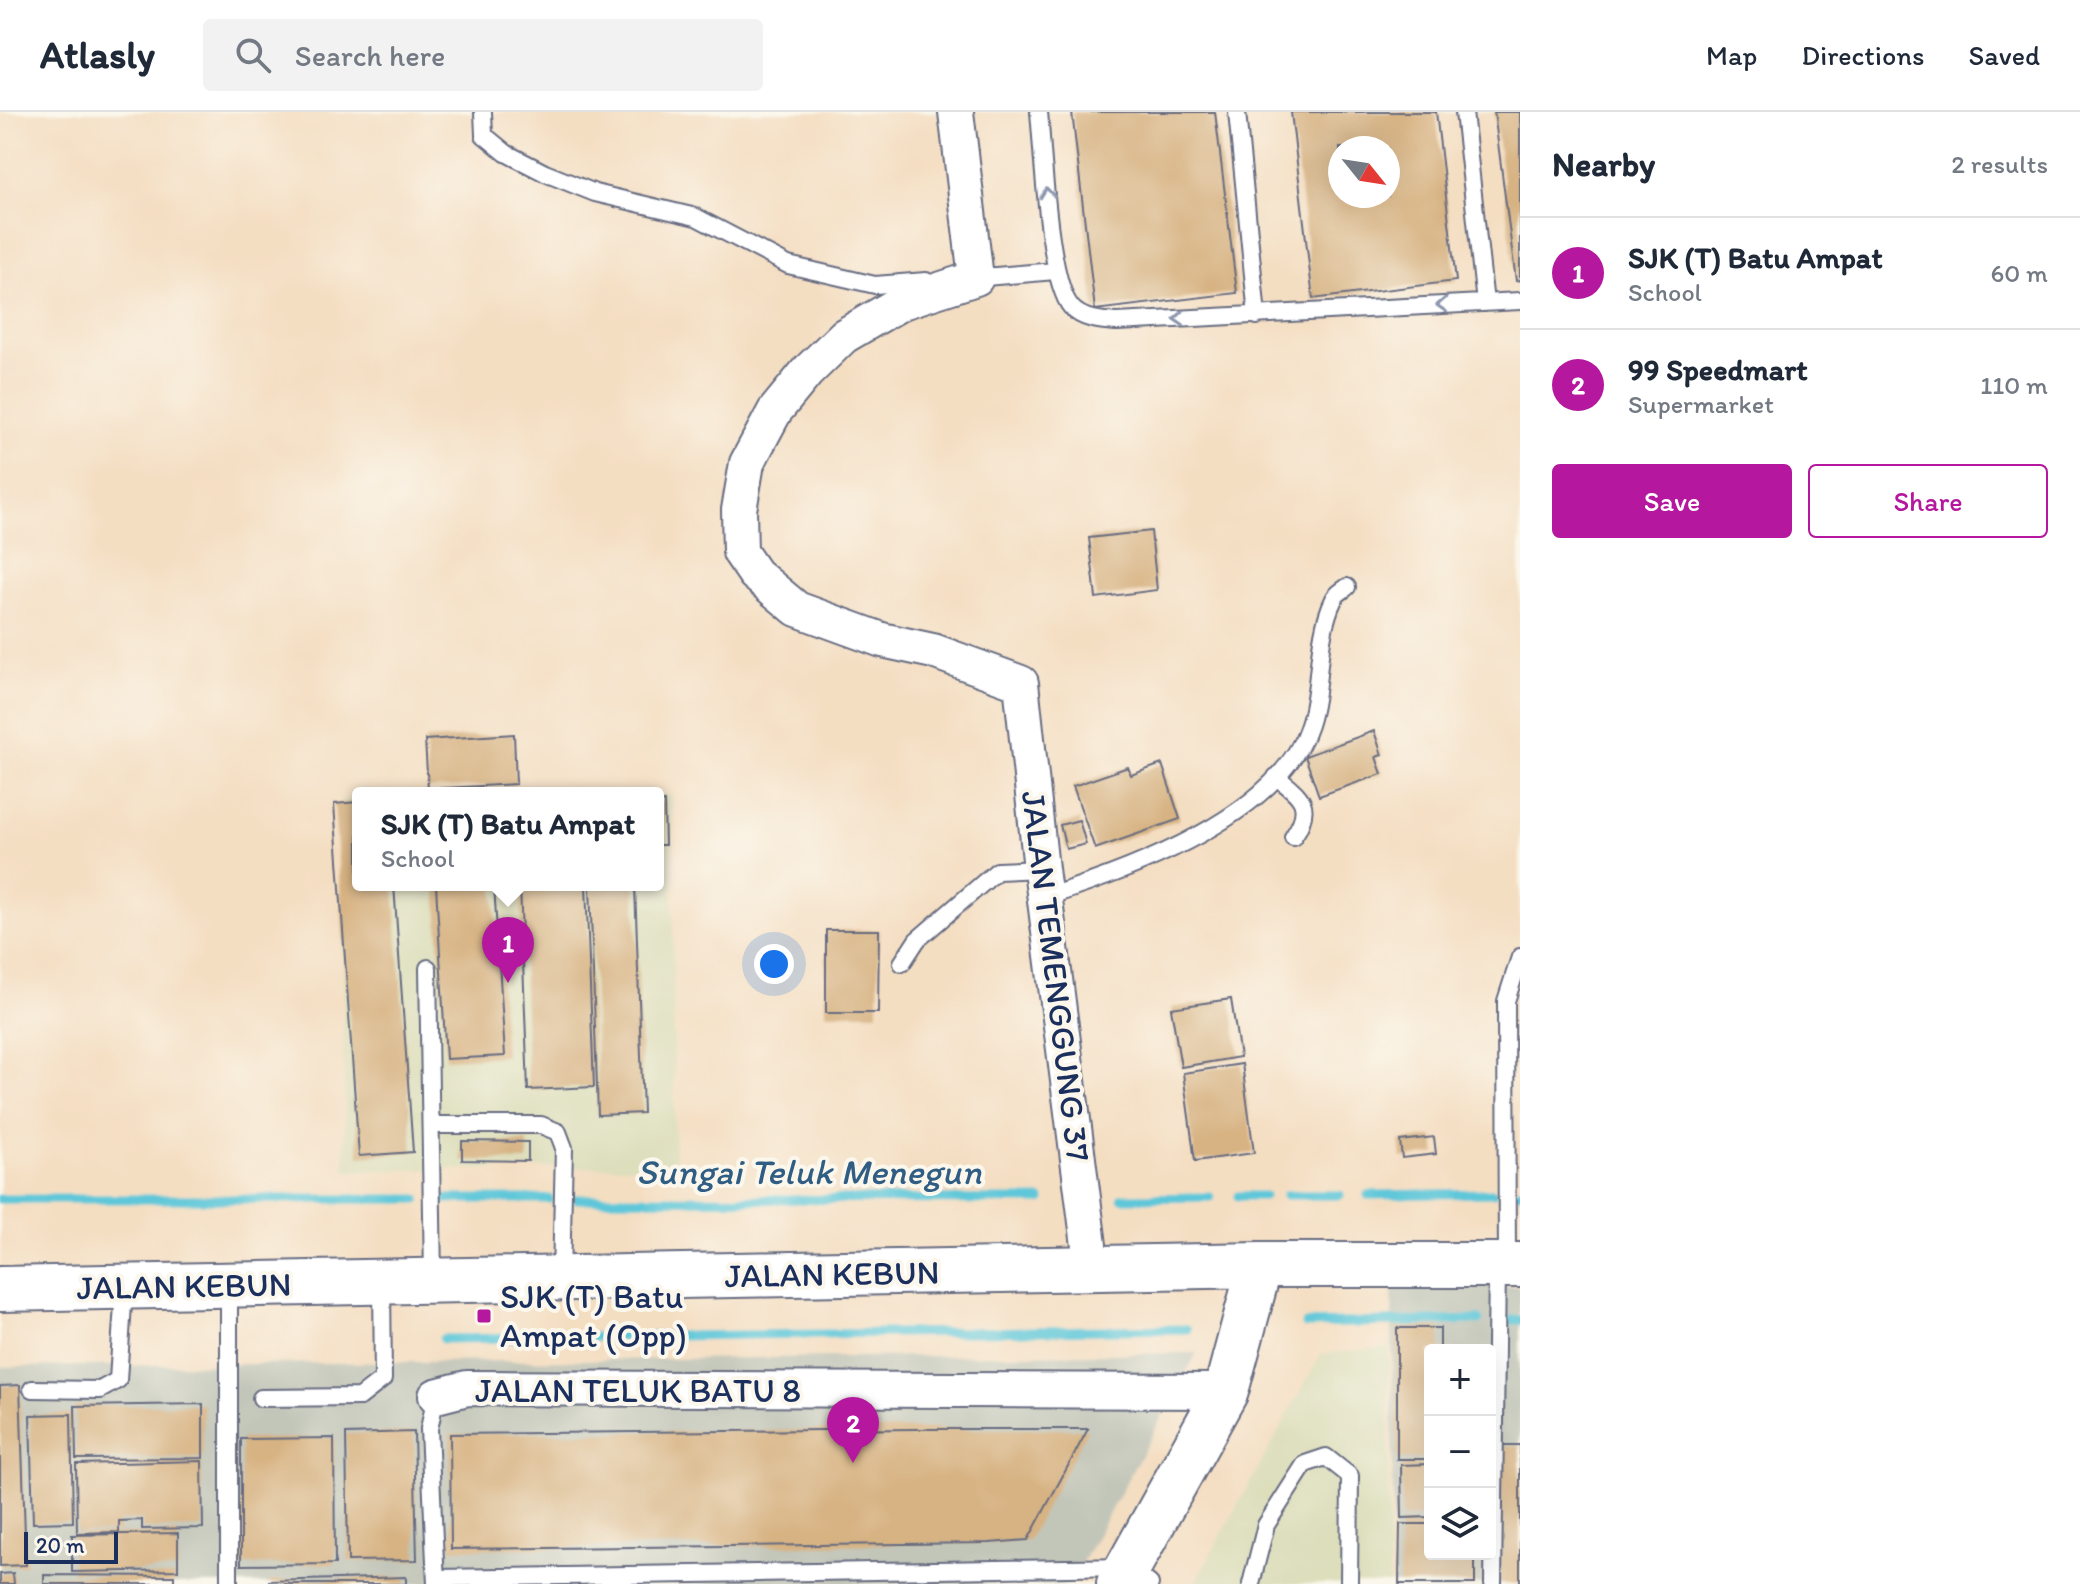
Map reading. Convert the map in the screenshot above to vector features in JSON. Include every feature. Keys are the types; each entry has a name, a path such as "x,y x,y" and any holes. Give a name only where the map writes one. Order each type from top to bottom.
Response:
{"main road":[{"name":"JALAN KEBUN","path":"0,1289 1260,1265 1508,1265"},
{"path":"1132,1578 1226,1391 1260,1265"}],"street":[{"path":"956,112 976,278"},
{"name":"JALAN TEMENGGUNG 37","path":"976,278 902,302 844,336 807,372 775,411 747,463 739,510 740,552 755,574 797,609 882,640 933,651 1021,683 1092,1269"},
{"name":"JALAN TELUK BATU 8","path":"436,1396 467,1388 1226,1391"}],"lane":[{"path":"483,112 484,135 506,153 545,173 595,193 696,217 788,265 875,285 1055,271"},
{"path":"1039,112 1055,271 1071,308 1090,319 1117,322 1520,301"},
{"path":"1237,112 1257,316"},
{"path":"1464,112 1485,303"},
{"path":"902,963 917,940 997,871 1044,883 1095,881 1170,849 1239,811 1293,762 1309,725 1326,623 1335,597 1347,587"},
{"path":"1276,777 1298,793 1304,812 1302,823 1293,837"},
{"path":"1493,1584 1508,1265 1506,1001 1520,957"},
{"path":"428,968 433,1281"},
{"path":"432,1125 541,1125 558,1132 564,1148 561,1279"},
{"path":"261,1398 360,1397 383,1379 382,1282"},
{"path":"229,1285 229,1584"},
{"path":"32,1389 100,1390 118,1380 124,1287"},
{"path":"436,1396 429,1429 436,1581 1132,1578"},
{"path":"1251,1584 1266,1525 1305,1464 1326,1457 1350,1476 1349,1584"}],"shaded area":[{"path":"672,795 675,1166 345,1171 341,800 352,800 352,891 664,891 664,796"},
{"path":"1520,1286 1520,1584 1393,1584 1392,1287"},
{"path":"1389,1347 1389,1584 1194,1584 1321,1354"},
{"path":"1197,1353 1070,1584 0,1584 0,1367"}],"building":[{"path":"1072,112 1215,112 1237,293 1095,310"},
{"path":"1291,112 1436,112 1456,281 1313,299"},
{"path":"1494,112 1520,112 1520,280 1516,281"},
{"path":"1151,531 1157,590 1096,598 1089,538"},
{"path":"1374,731 1382,755 1376,757 1382,774 1319,796 1305,756"},
{"path":"514,734 516,784 428,787 425,740"},
{"path":"1162,764 1180,819 1095,849 1073,786 1128,767 1131,775"},
{"path":"352,802 352,891 394,891 413,1152 359,1156 334,804"},
{"path":"1079,820 1086,844 1066,849 1060,825"},
{"path":"436,891 494,891 505,1056 446,1059"},
{"path":"520,891 586,891 594,1087 528,1090"},
{"path":"590,891 635,891 643,1113 598,1115"},
{"path":"826,930 879,930 878,1013 826,1013"},
{"path":"1231,999 1240,1057 1181,1067 1171,1008"},
{"path":"1242,1064 1254,1153 1195,1161 1183,1073"},
{"path":"1434,1137 1436,1154 1402,1158 1400,1141"},
{"path":"462,1141 528,1142 528,1161 462,1160"},
{"path":"1397,1328 1440,1328 1440,1344 1424,1344 1424,1459 1397,1459"},
{"path":"20,1385 26,1565 0,1566 0,1386"},
{"path":"203,1404 203,1458 76,1459 75,1406"},
{"path":"71,1414 73,1522 33,1523 30,1415"},
{"path":"1088,1429 1028,1540 451,1549 450,1434"},
{"path":"414,1432 417,1560 348,1561 346,1434"},
{"path":"334,1438 335,1564 241,1565 241,1439"},
{"path":"1503,1445 1520,1445 1520,1584 1500,1584"},
{"path":"202,1461 203,1528 142,1529 142,1520 119,1521 119,1532 77,1533 76,1464"},
{"path":"1424,1464 1424,1517 1402,1518 1401,1465"},
{"path":"1400,1524 1424,1524 1424,1560 1475,1560 1475,1584 1399,1584"},
{"path":"178,1533 178,1570 72,1572 72,1535"},
{"path":"13,1573 14,1584 0,1584 0,1574"},
{"path":"44,1575 174,1576 174,1584 44,1584"},
{"path":"406,1577 406,1584 269,1584 269,1581"}],"waterway":[{"name":"Sungai Teluk Menegun","path":"1368,1195 1493,1193"},
{"name":"Sungai Teluk Menegun","path":"1286,1195 1340,1195"},
{"name":"Sungai Teluk Menegun","path":"1238,1196 1264,1196"},
{"name":"Sungai Teluk Menegun","path":"1122,1198 1210,1197"},
{"name":"Sungai Teluk Menegun","path":"0,1199 417,1199"},
{"name":"Sungai Teluk Menegun","path":"444,1199 549,1199"},
{"name":"Sungai Teluk Menegun","path":"577,1199 1041,1200"},
{"path":"1306,1324 1479,1320"},
{"path":"1512,1320 1520,1320"},
{"path":"443,1339 1187,1329"}],"place":[{"name":"SJK (T) Batu Ampat","path":"508,983"},
{"name":"SJK (T) Batu Ampat (Opp)","path":"484,1316"},
{"name":"99 Speedmart","path":"853,1463"}]}
